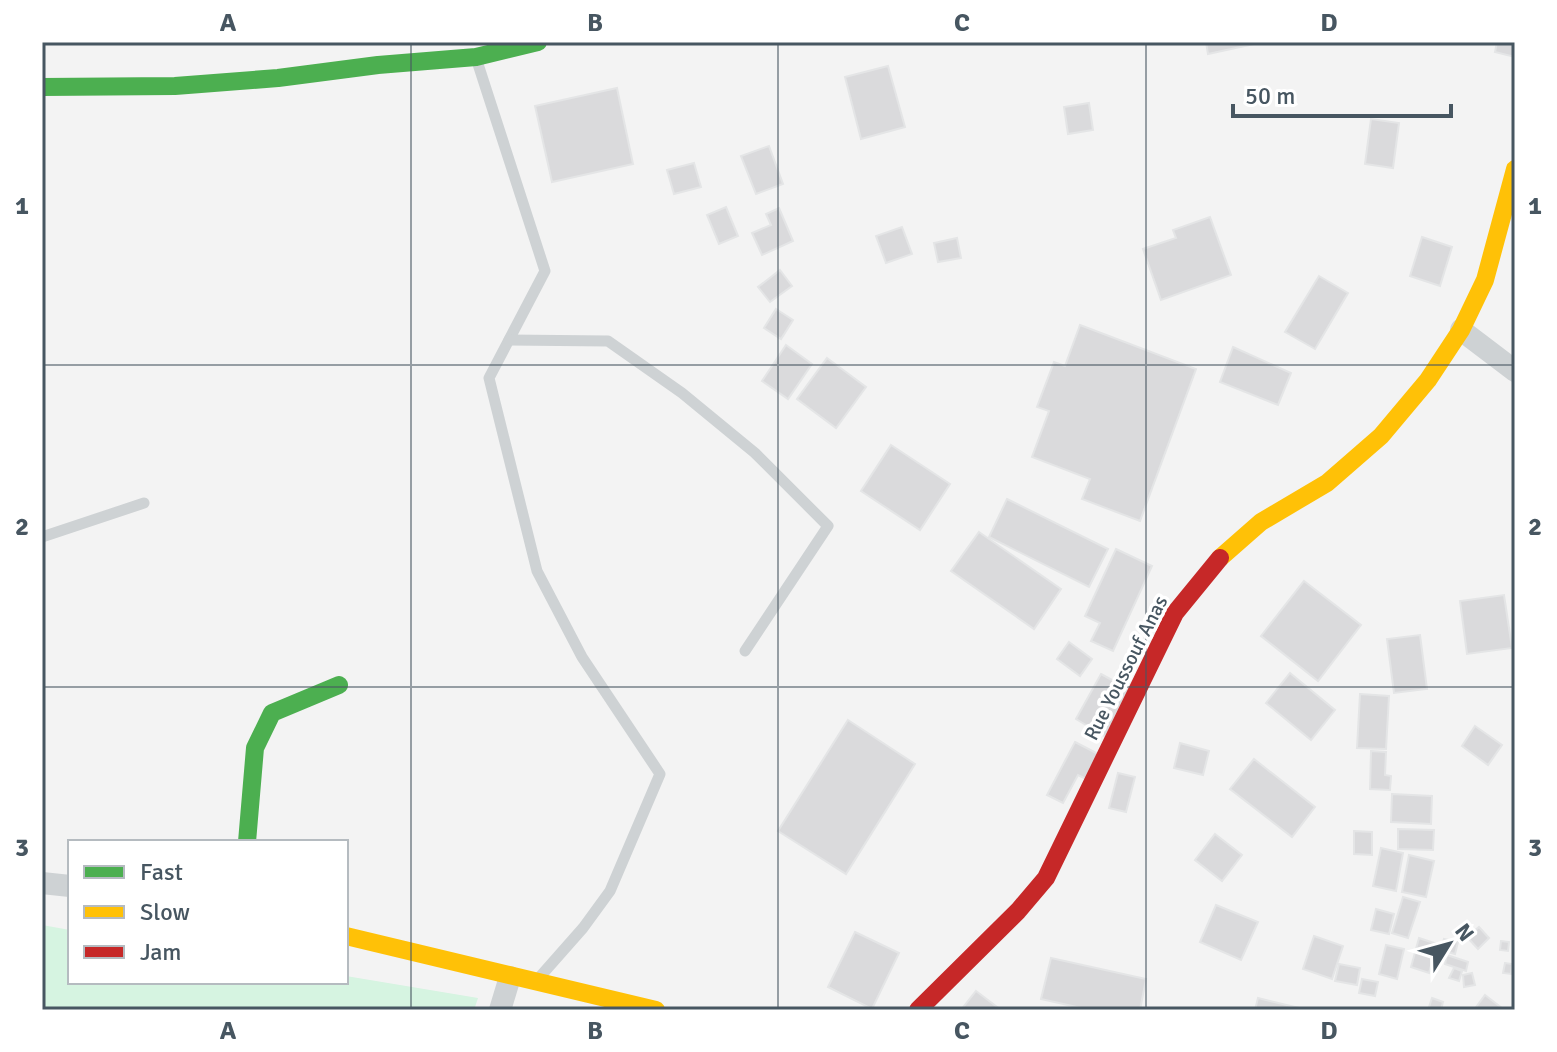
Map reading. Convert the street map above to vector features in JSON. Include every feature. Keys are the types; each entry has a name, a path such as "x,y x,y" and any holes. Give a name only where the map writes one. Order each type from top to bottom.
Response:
{"street":[{"path":"42,87 175,86 476,57 538,42"},
{"name":"Rue Youssouf Anas","path":"918,1010 1018,911 1046,878 1175,613 1215,562 1261,522 1327,483 1381,436 1428,380 1461,330 1485,280 1515,169"},
{"path":"1461,330 1515,371"},
{"path":"247,840 255,748 272,713 339,685"},
{"path":"42,883 68,886"},
{"path":"348,936 656,1010"},
{"path":"500,1010 510,977"}],"lane":[{"path":"476,57 545,271 489,378 537,571 582,657 660,774 610,891 583,928 534,983"},
{"path":"509,340 608,341 682,393 755,453 828,526 745,651"},
{"path":"42,537 144,503"}],"green space":[{"path":"42,925 68,930 68,984 348,984 348,976 478,998 474,1010 42,1010"}],"building":[{"path":"1206,42 1258,42 1259,43 1208,54"},
{"path":"1497,42 1515,42 1515,57 1495,52"},
{"path":"888,66 905,127 861,139 845,77"},
{"path":"617,88 633,164 552,182 535,106"},
{"path":"1089,103 1093,130 1068,134 1064,107"},
{"path":"1371,119 1399,123 1393,168 1365,164"},
{"path":"769,146 783,184 756,194 741,156"},
{"path":"694,163 701,187 674,194 667,170"},
{"path":"726,207 738,236 719,244 707,215"},
{"path":"779,208 793,241 762,255 752,233 771,225 766,214"},
{"path":"1210,217 1231,275 1161,300 1143,249 1176,238 1173,230"},
{"path":"902,227 912,254 886,263 876,236"},
{"path":"1422,237 1452,247 1440,286 1410,276"},
{"path":"957,238 961,258 938,262 934,243"},
{"path":"780,270 792,286 770,302 758,287"},
{"path":"1319,276 1348,293 1315,349 1285,332"},
{"path":"776,309 793,320 781,339 764,328"},
{"path":"1080,325 1196,369 1140,521 1082,499 1090,479 1032,457 1049,411 1037,407 1054,362 1065,366"},
{"path":"786,345 812,364 788,399 762,381"},
{"path":"1233,347 1291,373 1278,405 1220,382"},
{"path":"827,358 866,387 836,428 797,399"},
{"path":"891,445 950,484 920,530 861,491"},
{"path":"1007,499 1108,549 1089,587 989,537"},
{"path":"979,532 1061,589 1034,629 951,571"},
{"path":"1116,549 1152,566 1113,651 1091,641 1100,623 1085,616"},
{"path":"1304,581 1361,625 1318,681 1261,636"},
{"path":"1504,595 1512,648 1467,654 1460,601"},
{"path":"1420,635 1427,689 1394,693 1387,639"},
{"path":"1069,642 1092,659 1080,676 1057,659"},
{"path":"1290,673 1335,710 1311,740 1266,703"},
{"path":"1101,674 1132,691 1106,737 1076,719"},
{"path":"1360,694 1389,696 1386,749 1357,748"},
{"path":"848,720 915,764 846,874 778,831"},
{"path":"1475,726 1502,745 1488,765 1462,746"},
{"path":"1075,742 1102,756 1090,781 1078,775 1063,803 1047,795"},
{"path":"1180,743 1209,751 1203,775 1174,768"},
{"path":"1371,751 1386,752 1385,775 1391,776 1390,790 1370,789"},
{"path":"1254,759 1315,807 1292,837 1230,789"},
{"path":"1118,773 1135,777 1126,812 1109,808"},
{"path":"1392,794 1432,796 1431,824 1391,822"},
{"path":"1398,829 1434,830 1433,850 1398,849"},
{"path":"1354,831 1372,832 1372,855 1354,854"},
{"path":"1215,834 1242,855 1222,881 1195,860"},
{"path":"1381,848 1403,853 1396,891 1373,886"},
{"path":"1409,855 1434,861 1426,897 1402,892"},
{"path":"1403,897 1420,902 1408,938 1392,933"},
{"path":"1216,905 1258,922 1241,960 1200,942"},
{"path":"1376,909 1394,914 1389,934 1371,930"},
{"path":"1479,927 1489,938 1478,949 1467,937"},
{"path":"855,932 899,953 872,1009 828,987"},
{"path":"1314,936 1343,946 1332,979 1303,969"},
{"path":"1419,938 1437,944 1429,973 1411,967"},
{"path":"1444,939 1458,942 1455,954 1440,950"},
{"path":"1501,941 1509,942 1508,951 1500,950"},
{"path":"1386,945 1404,949 1397,979 1379,974"},
{"path":"1447,955 1468,962 1466,971 1445,964"},
{"path":"1051,958 1146,979 1140,1010 1090,1010 1041,999"},
{"path":"1505,963 1512,964 1511,974 1503,973"},
{"path":"1339,964 1360,968 1357,985 1335,981"},
{"path":"1454,968 1462,971 1459,981 1449,978"},
{"path":"1472,973 1475,985 1464,987 1463,975"},
{"path":"1362,979 1378,982 1375,996 1359,993"},
{"path":"976,991 1001,1010 961,1010"},
{"path":"1485,995 1502,1008 1474,1010"},
{"path":"1258,998 1299,1008 1255,1010"},
{"path":"1432,998 1443,1002 1441,1010 1428,1010"}],"traffic: fast":[{"path":"42,87 175,86 278,78 476,57 538,42"},
{"path":"247,840 255,748 272,713 339,685"}],"traffic: slow":[{"path":"1220,558 1261,522 1327,483 1381,436 1428,380 1461,330 1485,280 1515,169"},
{"path":"348,936 656,1010"}],"traffic: jam":[{"path":"918,1010 1018,911 1046,878 1175,613 1220,558"}]}
